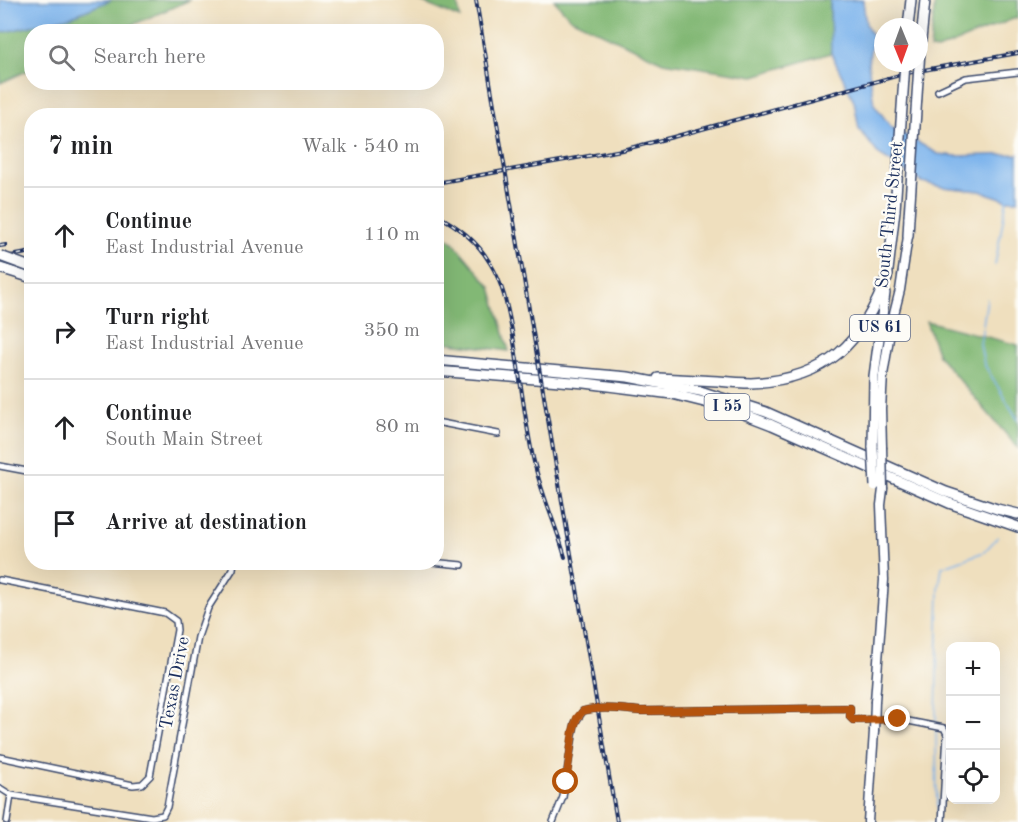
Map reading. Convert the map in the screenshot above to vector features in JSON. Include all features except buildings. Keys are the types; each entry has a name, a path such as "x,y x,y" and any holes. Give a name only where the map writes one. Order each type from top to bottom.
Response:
{"highway":[{"path":"909,18 911,0"},
{"name":"South Third Street","path":"923,18 925,0"},
{"name":"South Third Street","path":"879,488 874,376 895,210 904,72"},
{"name":"South Third Street","path":"908,236 919,72"},
{"path":"0,256 24,265"},
{"path":"0,268 24,276"},
{"path":"628,377 748,383 779,380 813,371 833,358 856,337 880,297 888,274"},
{"name":"I 55","path":"444,361 628,377 700,391 766,412 946,492 1018,514"},
{"name":"I 55","path":"444,372 585,383 672,394 728,408 791,433 949,503 1018,527"}],"main road":[{"name":"South Third Street","path":"877,447 883,375 908,236"},
{"name":"South Third Street","path":"868,822 884,580 879,488"}],"street":[{"path":"938,91 966,78 1018,72"},
{"path":"444,424 498,434"},
{"path":"0,466 24,470"},
{"path":"444,563 462,565"},
{"name":"Texas Drive","path":"11,795 152,817 163,814 167,807 198,637 208,609 232,570"},
{"path":"0,580 165,613 176,621 177,630 150,776 142,784 133,785 0,757"},
{"path":"553,822 563,797 575,723 583,711 850,708 850,717 853,720 898,719 944,728 947,734 942,822"},
{"path":"0,789 11,795 7,822"}],"green space":[{"path":"111,0 190,0 134,24 39,24 70,17"},
{"path":"416,0 457,0 460,18"},
{"path":"554,0 830,0 831,53 754,76 663,62 570,18"},
{"path":"935,0 1018,0 1018,17 937,50 930,49"},
{"path":"24,28 24,72 0,83 0,33"},
{"path":"444,235 453,242 491,287 509,351 444,342"},
{"path":"926,321 1018,345 1018,448 938,355"}],"water":[{"path":"0,0 111,0 70,17 39,24 24,24 24,28 0,33"},
{"path":"830,0 863,0 866,24 873,38 868,63 874,104 891,127 938,154 957,156 1018,154 1018,200 1007,200 980,191 942,187 922,182 879,155 859,129 854,101 831,53"}],"waterway":[{"path":"995,265 1007,198"},
{"path":"987,299 980,344 984,364 1018,420"},
{"path":"936,723 939,588 942,567 984,552 998,537"},
{"path":"936,728 937,822"}],"railway":[{"path":"476,0 617,822"},
{"path":"444,182 622,150 907,73 1018,53"},
{"path":"444,220 473,241 485,255 499,280 513,336 535,466 565,557"},
{"path":"0,246 6,245"},
{"path":"0,258 24,254"}],"route":[{"path":"566,782 573,731 577,718 583,711 850,708 850,717 853,720 898,719"}]}
